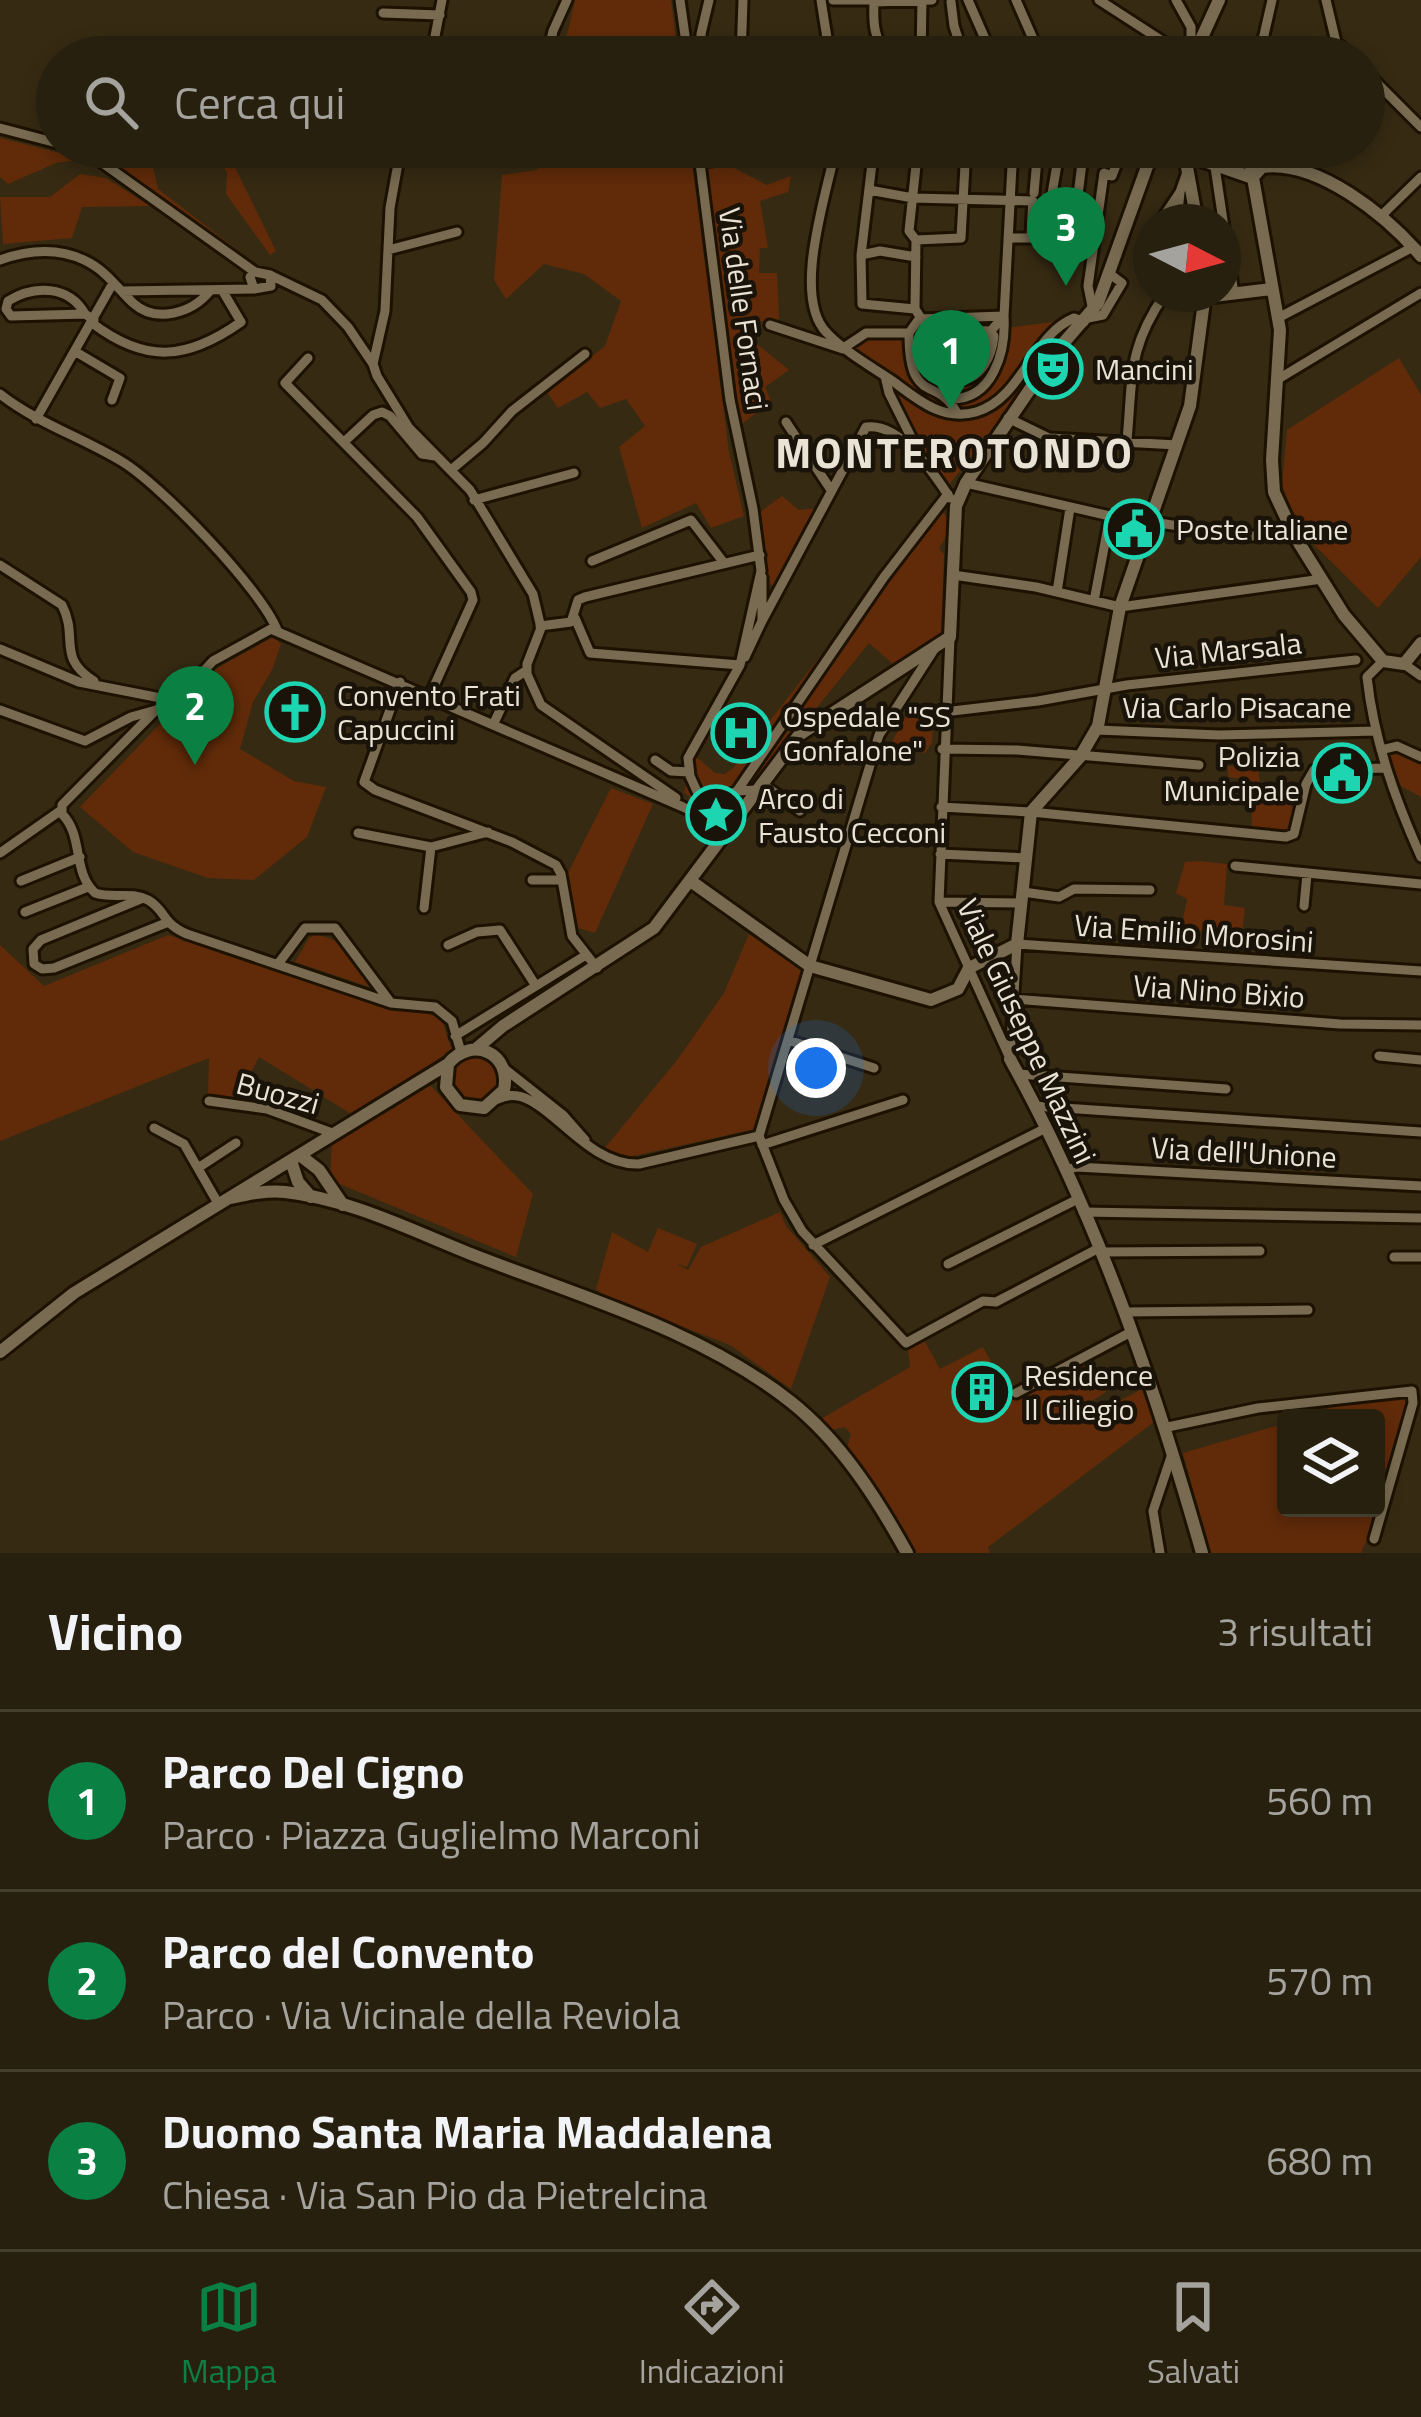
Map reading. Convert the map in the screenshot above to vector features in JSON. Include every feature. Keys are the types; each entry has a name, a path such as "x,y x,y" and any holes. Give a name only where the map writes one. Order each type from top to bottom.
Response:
{"main road":[{"path":"1204,36 1219,0"},
{"path":"0,1352 74,1293 461,1052 477,1048 654,928 795,738 825,714 950,637 956,506 966,482 1057,350 1089,317 1110,274 1147,168"},
{"path":"1188,168 1194,204"},
{"path":"1218,168 1252,178"},
{"path":"1250,168 1278,318 1280,378 1273,483 1294,535 1383,661 1404,664 1421,644"},
{"path":"1252,178 1261,168"},
{"path":"1285,168 1340,188 1382,216 1418,250"},
{"path":"1241,293 1272,289"},
{"path":"692,882 810,966 927,1000 958,989 969,968 1017,944 1031,812 1081,757 1097,730 1120,607 1192,394 1203,312"},
{"path":"417,1082 438,1083 468,1108 484,1108 498,1100 506,1080 503,1034 531,1008"},
{"path":"477,1048 502,1065"},
{"name":"Viale Giuseppe Mazzini","path":"1010,1059 1065,1170 1125,1312 1202,1553"},
{"path":"448,1064 449,1094"},
{"path":"332,1136 324,1164 343,1205"},
{"path":"296,1158 327,1179"},
{"path":"296,1158 298,1182 312,1198"},
{"path":"225,1202 274,1192 343,1205 642,1321 754,1377 800,1410 839,1448 908,1553"}],"street":[{"path":"436,36 442,0"},
{"path":"552,36 567,0"},
{"path":"680,0 685,36"},
{"path":"701,36 709,0"},
{"path":"742,36 743,0"},
{"path":"820,0 827,36"},
{"path":"835,1 968,0 984,36"},
{"path":"1016,0 1032,36"},
{"path":"1099,0 1161,36"},
{"path":"1176,0 1192,36"},
{"path":"1264,36 1272,0"},
{"path":"1326,0 1335,36"},
{"path":"875,36 876,1"},
{"path":"921,36 922,1"},
{"path":"951,2 957,36"},
{"path":"383,13 440,15"},
{"path":"1385,91 1421,127"},
{"path":"0,128 36,137"},
{"path":"109,168 253,274 295,285 335,312 373,364 400,415 474,500 532,594 540,626 527,670 541,705 671,795 698,808 724,834"},
{"path":"373,364 385,311 396,168"},
{"name":"Via delle Fornaci","path":"689,772 691,751 740,664 760,571 730,400 701,168"},
{"path":"832,168 811,290 819,323 928,406 958,413 979,411 1001,397 1060,326 1089,317 1088,290 1104,173 1112,176 1115,168"},
{"path":"871,168 861,255 862,304 917,314 1004,316"},
{"path":"916,168 910,231 916,240 917,314 909,333 912,370 919,384 950,399 968,397 984,387 1005,345 1012,168"},
{"path":"916,240 961,238 964,168"},
{"path":"1008,238 1031,238 1036,168"},
{"path":"1032,215 1048,217 1056,168"},
{"path":"1072,238 1081,168"},
{"path":"1179,204 1186,168"},
{"path":"1215,168 1221,204"},
{"path":"1382,216 1421,177"},
{"path":"868,190 914,199 1034,198"},
{"path":"1172,204 1180,192"},
{"path":"1074,223 1048,220 1044,235 1094,241"},
{"path":"388,250 457,232"},
{"path":"0,260 41,250 66,253 102,270 112,288 127,292 295,285"},
{"path":"1278,318 1418,250"},
{"path":"861,255 880,251 916,257"},
{"path":"253,274 254,290"},
{"path":"228,290 253,274"},
{"path":"269,288 270,275"},
{"path":"36,419 112,288"},
{"path":"91,319 11,316 3,306 15,296 41,290 74,299 91,319 138,349 186,351 213,341 241,322 228,290"},
{"path":"127,292 141,308 175,314 195,306 210,291"},
{"path":"1280,378 1421,293"},
{"path":"1127,440 1135,349 1154,312"},
{"path":"917,314 951,360 968,397"},
{"path":"951,360 965,361 1004,316"},
{"path":"770,326 846,348"},
{"path":"928,329 991,332"},
{"path":"961,380 974,377 988,358 991,332"},
{"path":"846,348 866,333 909,333"},
{"path":"951,360 953,343 988,358"},
{"path":"76,352 120,378 112,400"},
{"path":"451,470 512,411 585,354"},
{"path":"308,358 285,383 428,529 471,592 473,600 430,695"},
{"path":"885,376 913,451"},
{"path":"0,394 36,419 125,463 212,544 270,612 277,630"},
{"path":"950,399 958,413"},
{"path":"344,442 382,412 391,416 422,454 435,456"},
{"path":"1008,418 1049,438 1178,446"},
{"path":"786,422 831,490"},
{"path":"760,555 578,600 575,618 590,653 740,664 866,427 882,427 913,451 956,506"},
{"path":"474,500 574,473"},
{"path":"966,482 1110,516 1249,536 1294,535"},
{"path":"737,791 947,494"},
{"path":"1057,592 1070,508"},
{"path":"1094,601 1110,516"},
{"path":"592,561 692,520 724,563"},
{"path":"0,565 62,605 76,670 94,684"},
{"path":"760,571 762,621"},
{"path":"953,575 1120,607 1322,579"},
{"path":"764,588 778,594"},
{"path":"540,626 575,618"},
{"path":"0,710 85,741 176,701 218,657 271,629 698,808 758,786 800,811"},
{"name":"Viale Giuseppe Mazzini","path":"950,637 939,902 1010,1059"},
{"path":"936,646 879,735 760,1140 788,1208 813,1245 906,1343 983,1301 996,1302 1099,1250 1259,1251"},
{"path":"0,649 55,674 176,701"},
{"path":"1372,649 1360,652 1356,660 1367,677 1385,768 1421,857"},
{"name":"Via Marsala","path":"944,712 1356,660"},
{"path":"1367,677 1383,661"},
{"path":"1404,664 1421,676"},
{"path":"492,723 515,678 527,670"},
{"path":"400,682 364,782 551,861 560,869 570,928 597,968"},
{"path":"0,853 60,811 156,710"},
{"name":"Via Carlo Pisacane","path":"1097,730 1219,735 1376,731"},
{"path":"1381,751 1397,746 1421,757"},
{"path":"943,749 1198,765"},
{"path":"655,760 671,771 689,772 698,808"},
{"path":"941,807 1286,837 1294,834 1314,770 1385,768"},
{"path":"1304,805 1316,805"},
{"path":"60,811 73,827 88,887 103,896 143,898 157,907 166,923 278,964 391,1003 443,1011 454,1027 461,1052"},
{"path":"358,833 431,847 488,832"},
{"path":"424,908 431,847"},
{"path":"940,854 1026,858"},
{"path":"21,881 80,857"},
{"path":"1234,866 1421,884"},
{"path":"1304,906 1307,874"},
{"path":"532,880 562,880"},
{"path":"26,912 88,887"},
{"path":"939,902 1059,897 1074,889 1150,890"},
{"path":"143,898 41,940 32,961 42,969 54,968 166,923"},
{"path":"278,964 305,928 334,928 391,1003"},
{"path":"448,945 477,932 500,930 536,986"},
{"path":"1010,1059 1017,944"},
{"name":"Via Emilio Morosini","path":"1017,944 1421,971"},
{"path":"455,1036 586,956"},
{"name":"Via Nino Bixio","path":"1014,999 1340,1024 1421,1025"},
{"path":"788,1040 874,1068"},
{"path":"1379,1056 1421,1060"},
{"path":"502,1065 563,1115 597,1152"},
{"path":"1018,1073 1226,1090"},
{"path":"498,1100 515,1094 528,1096 597,1152 612,1161 639,1164 760,1140 903,1100"},
{"name":"Buozzi","path":"209,1100 267,1108 332,1136"},
{"path":"1034,1106 1421,1132"},
{"path":"154,1128 184,1144 225,1202"},
{"path":"813,1245 1044,1129"},
{"path":"198,1168 236,1143"},
{"name":"Via dell'Unione","path":"1065,1170 1421,1186"},
{"path":"948,1264 1080,1206 1421,1219"},
{"path":"1394,1258 1421,1257"},
{"path":"1125,1312 1308,1310"},
{"path":"1016,1393 1131,1332"},
{"path":"1163,1428 1258,1408 1406,1390 1414,1395 1408,1425 1373,1538"},
{"path":"1408,1425 1421,1426"},
{"path":"1160,1553 1153,1514 1171,1451"}],"shaded area":[{"path":"575,0 671,0 675,36 567,36"},
{"path":"0,138 36,147 36,168 45,168 8,184 0,177"},
{"path":"119,168 153,168 158,189 245,256 236,267 200,239 204,227"},
{"path":"224,168 235,168 276,251 270,255 226,194"},
{"path":"693,168 729,452 744,516 711,528 696,503 642,528 619,447 645,426 626,399 600,408 587,392 558,408 547,392 605,346 621,301 584,274 544,264 506,299 494,280 502,175 537,170"},
{"path":"734,168 767,185 791,176 788,192 760,201 768,248 760,248 759,273 777,273 779,318 777,322 755,321 753,341 789,370 765,387 771,401 741,425 703,172"},
{"path":"80,174 106,178 150,206 82,207 72,238 3,244 0,197 50,197"},
{"path":"1061,321 1002,418 948,486 907,438 882,397 885,376 853,347 876,335 914,334 926,322 1014,327"},
{"path":"1399,358 1421,395 1421,557 1378,608 1300,531 1282,486 1287,430"},
{"path":"782,496 799,510 820,508 779,588 767,583 760,512"},
{"path":"935,509 945,514 950,528 939,549 944,554 941,635 893,664 869,643 721,826 684,792 694,755 715,773 725,774 733,768"},
{"path":"273,637 281,644 253,702 240,749 294,781 326,787 307,837 254,880 208,878 133,852 80,807 210,672"},
{"path":"913,703 934,710 932,743 925,753 892,742"},
{"path":"1398,752 1421,763 1421,797 1401,786 1389,758"},
{"path":"1228,766 1258,767 1261,793 1299,798 1293,824 1284,833 1252,830 1251,780 1228,777"},
{"path":"611,788 653,804 595,933 578,928 566,877"},
{"path":"1185,862 1227,864 1224,905 1245,908 1242,933 1181,930 1187,899 1176,893"},
{"path":"317,934 336,941 373,988 295,962 309,938"},
{"path":"749,934 803,971 755,1129 629,1157 604,1149 678,1059 724,993"},
{"path":"168,935 441,1018 452,1050 353,1115 259,1057 236,1101 208,1096 209,1058 0,1141 0,945 44,986"},
{"path":"475,1055 492,1062 499,1079 492,1096 475,1103 458,1096 451,1079 458,1062"},
{"path":"429,1084 533,1194 516,1257 330,1180 332,1142"},
{"path":"780,1212 786,1226 830,1277 791,1389 730,1345 608,1298 596,1289 612,1232 648,1252 658,1228 697,1244 687,1267 676,1263 688,1270 701,1247"},
{"path":"924,1340 940,1369 983,1347 1011,1399 1091,1358 1106,1392 1090,1402 1105,1423 1119,1413 1119,1401 1142,1389 1154,1422 988,1547 990,1553 915,1553 847,1447 851,1434 845,1427 830,1430 821,1419 910,1367 908,1349"},
{"path":"1408,1395 1411,1399 1394,1467 1385,1468 1385,1409 1327,1409 1329,1404"},
{"path":"1277,1426 1277,1517 1377,1517 1361,1553 1210,1553 1183,1453"}],"place":[{"name":"Duomo Santa Maria Maddalena","path":"1066,286"},
{"name":"Mancini","path":"1053,369"},
{"name":"Parco Del Cigno","path":"951,409"},
{"name":"Poste Italiane","path":"1134,529"},
{"name":"Convento Frati Capuccini","path":"295,712"},
{"name":"Ospedale \"SS Gonfalone\"","path":"741,733"},
{"name":"Parco del Convento","path":"195,765"},
{"name":"Polizia Municipale","path":"1342,773"},
{"name":"Arco di Fausto Cecconi","path":"716,815"},
{"name":"Residence Il Ciliegio","path":"982,1392"}],"district":[{"name":"MONTEROTONDO","path":"955,452"}]}
